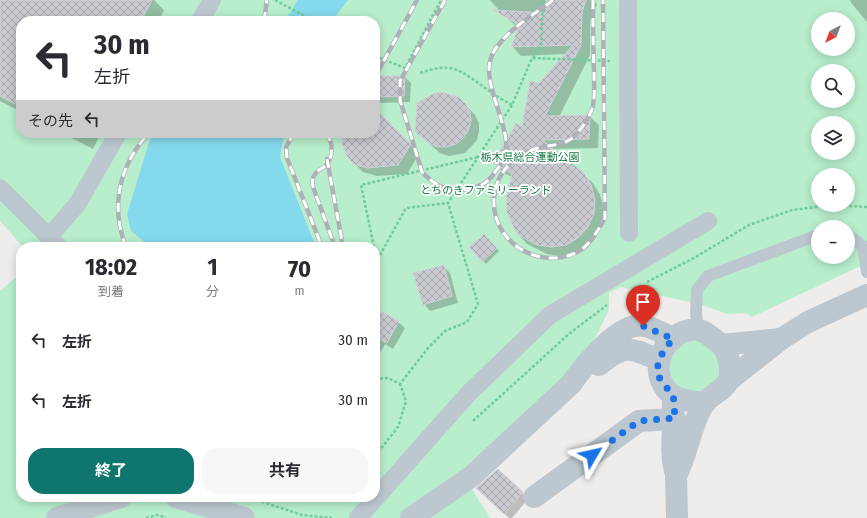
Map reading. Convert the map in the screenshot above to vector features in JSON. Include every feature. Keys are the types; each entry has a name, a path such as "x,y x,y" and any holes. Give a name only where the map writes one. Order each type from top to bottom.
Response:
{"street":[{"path":"203,16 212,0"},
{"path":"628,0 629,233"},
{"path":"0,188 54,242 78,204 115,138"},
{"path":"380,493 469,392 550,315 708,221"},
{"path":"676,476 682,465 694,424 705,403 718,394 729,380 781,339 808,322 867,295"},
{"path":"411,518 472,476 571,384 602,346 629,328 643,326 673,339"},
{"path":"677,518 676,476 672,460 675,418 672,395 661,381 658,360 662,352 673,339 680,335 698,330 722,345 730,365 729,380"},
{"path":"722,345 781,339"},
{"path":"571,384 616,352 626,349 642,353 658,360"},
{"path":"672,395 692,402 705,403"},
{"path":"534,497 639,421 675,418"},
{"path":"57,518 106,502"},
{"path":"358,518 372,502"},
{"path":"177,503 244,518"}],"lane":[{"path":"698,330 696,313 697,290 708,276 811,238"},
{"path":"855,240 863,246 867,272"}],"path":[{"path":"275,0 305,16"},
{"path":"380,58 406,68 441,0"},
{"path":"400,384 439,336 445,331 467,322 478,304 448,203 512,105 532,58 541,46 543,0"},
{"path":"532,58 628,61"},
{"path":"420,73 437,67 452,68 472,77 485,88 512,105"},
{"path":"373,242 361,185 478,157"},
{"path":"380,256 406,208 448,203"},
{"path":"380,379 388,378 400,384 406,401 398,427 380,450"},
{"path":"264,502 302,515 332,518"},
{"path":"146,518 157,515 177,503"}],"green space":[{"name":"栃木県総合運動公園","path":"0,0 867,0 867,263 752,317 746,313 727,314 699,304 620,287 609,293 609,310 584,360 461,471 490,518 0,518 0,291 16,277 16,502 380,502 380,242 19,242 0,221"},
{"path":"685,340 700,340 720,355 718,377 714,384 705,393 681,391 669,377 671,352"}],"water":[{"path":"298,0 348,0 336,16 288,16"},
{"path":"150,138 283,138 280,157 314,242 145,242 131,231 127,214"}],"building":[{"path":"0,0 152,0 144,16 16,16 16,104 0,96"},
{"path":"546,0 586,0 582,12 581,45 545,116 590,115 589,139 542,140 584,173 591,185 595,199 594,214 588,227 578,238 566,245 551,247 537,245 517,234 507,214 506,199 512,174 493,163 516,123 522,126 530,81 539,83 573,45 511,47 519,25 493,10 546,13"},
{"path":"380,75 405,76 404,96 380,97"},
{"path":"442,92 459,97 466,104 470,112 471,121 468,131 463,138 456,144 447,147 438,147 430,144 415,132 417,103 433,94"},
{"path":"380,113 411,144 398,165 367,168 353,164 345,153 342,138 380,138"},
{"path":"484,234 497,248 482,262 469,247"},
{"path":"444,265 452,296 423,305 413,273"},
{"path":"380,311 399,321 387,343 380,340"},
{"path":"498,469 523,492 504,514 476,488"}],"railway":[{"path":"265,16 267,0"},
{"path":"380,68 417,0"},
{"path":"445,0 400,81 400,100 422,172 439,185 454,190 470,189 480,186 492,177 504,159 506,148 505,137 503,124 491,84 489,72 490,61 500,43 508,35 553,0"},
{"path":"593,0 594,94 593,106 590,115 581,128 568,141 524,153 509,164 499,179 494,198 495,213 500,227 508,238 518,247 531,254 544,257 559,258 573,254 584,248 592,239 605,218 603,0"},
{"path":"124,242 121,232 119,216 118,201 120,187 124,172 130,159 145,138"},
{"path":"291,138 286,147 287,158 320,242"},
{"path":"329,138 332,149 329,162 315,174 313,178 313,187 333,242"},
{"path":"327,159 342,242"}],"route":[{"path":"592,455 639,421 675,418 672,395 661,381 658,371 658,360 662,352 673,339 661,332 643,326"}],"park label":[{"name":"とちのきファミリーランド","path":"486,190"}]}
